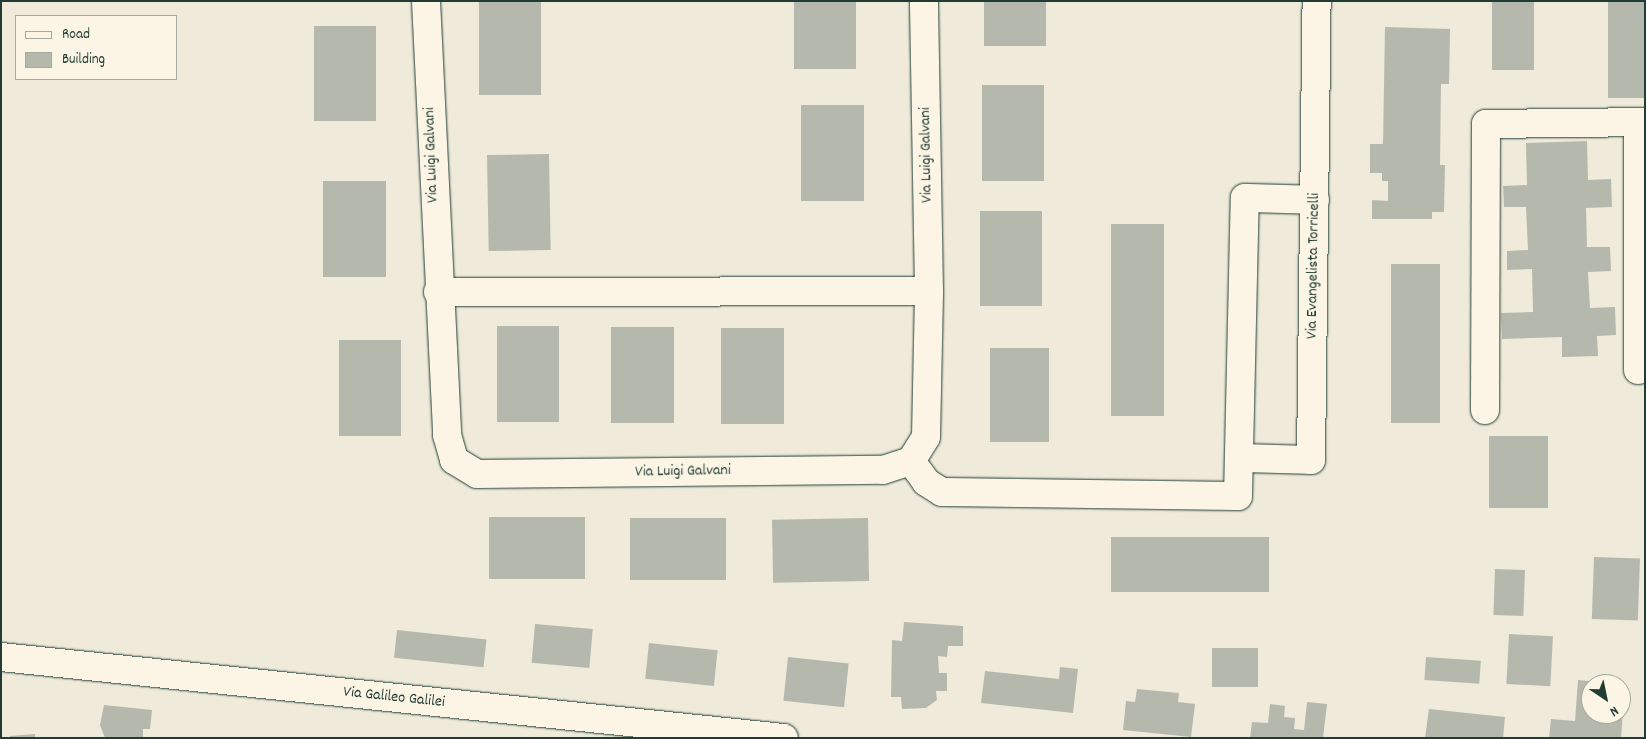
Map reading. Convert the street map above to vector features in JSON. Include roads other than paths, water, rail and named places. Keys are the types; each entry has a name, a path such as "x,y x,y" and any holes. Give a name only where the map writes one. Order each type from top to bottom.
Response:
{"street":[{"name":"Via Luigi Galvani","path":"426,1 438,292 447,435 454,460 477,474 883,470 910,461 926,437 929,291 924,1"},
{"name":"Via Evangelista Torricelli","path":"1240,458 1311,460 1317,1"},
{"path":"1485,410 1486,124 1641,122 1638,370"},
{"path":"910,461 926,482 942,492 1238,496 1245,198 1314,200"},
{"path":"438,292 929,291"},
{"name":"Via Galileo Galilei","path":"2,658 784,738"}]}
